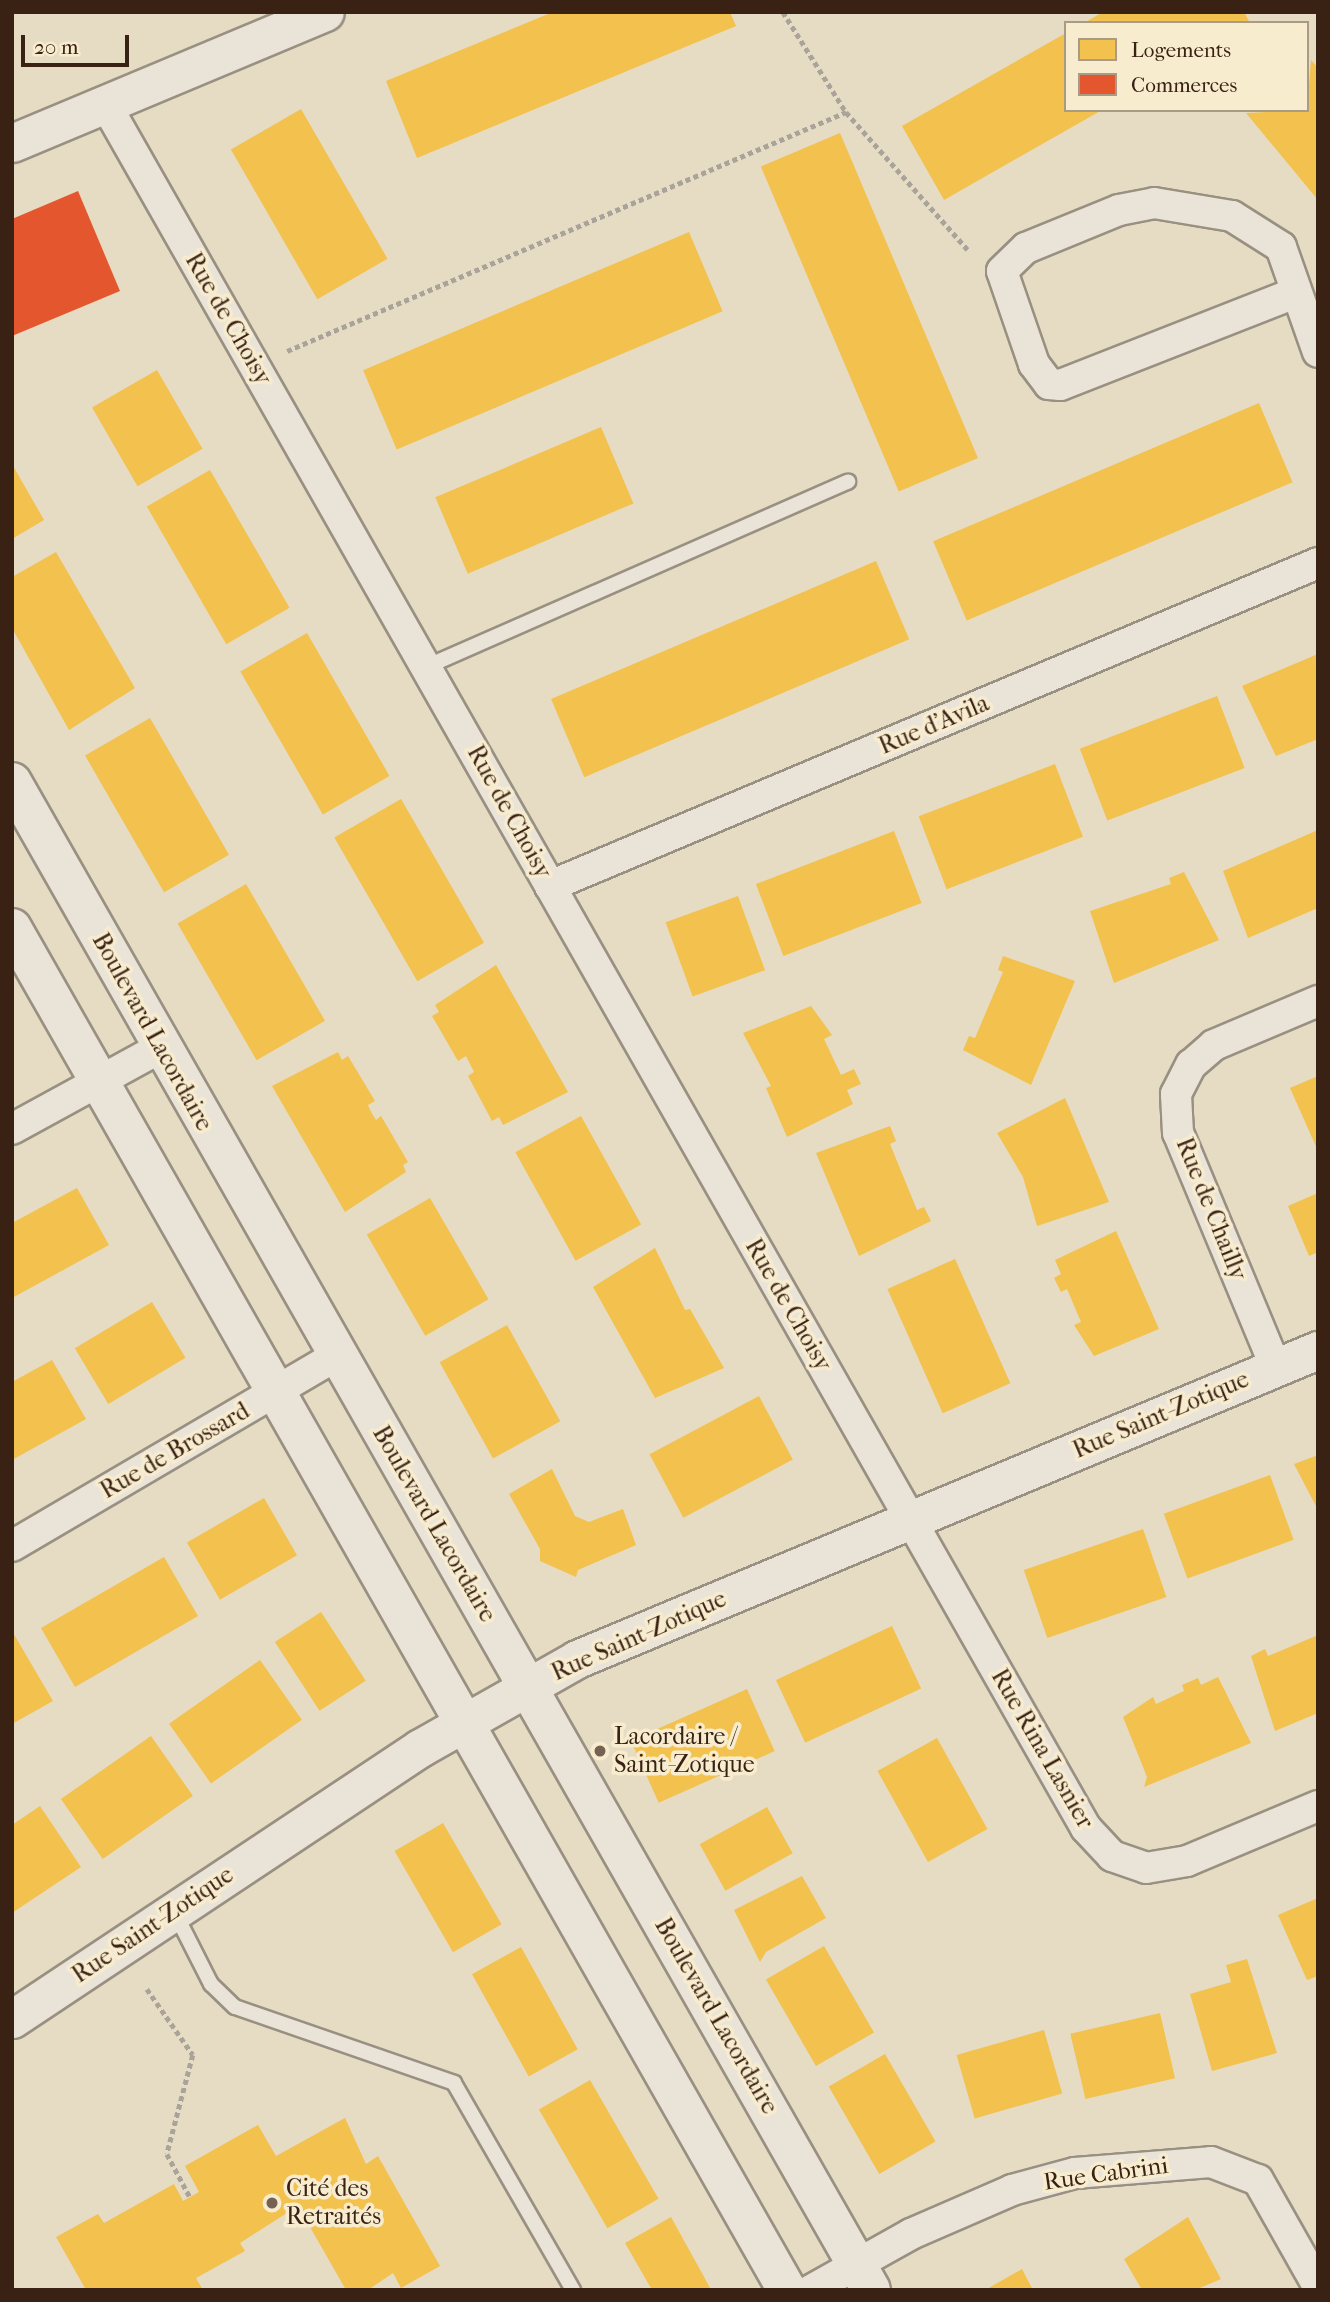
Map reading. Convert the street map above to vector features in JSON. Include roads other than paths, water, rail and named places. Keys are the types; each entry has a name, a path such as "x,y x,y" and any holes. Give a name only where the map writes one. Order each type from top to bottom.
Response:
{"main road":[{"name":"Boulevard Lacordaire","path":"12,782 160,1048 528,1687 863,2277"},
{"path":"12,928 273,1394 787,2290"}],"street":[{"path":"12,143 325,12"},
{"name":"Rue de Choisy","path":"106,105 428,666 910,1519"},
{"path":"1295,293 1060,385 1040,375 1001,284 1006,262 1026,248 1119,210 1154,203 1232,216 1265,234 1290,262 1295,293 1318,352"},
{"name":"Rue d'Avila","path":"550,886 1318,563"},
{"name":"Rue de Chailly","path":"1276,1368 1178,1133 1176,1094 1191,1065 1214,1045 1318,1001"},
{"path":"12,1129 160,1048"},
{"name":"Rue Saint-Zotique","path":"12,2019 463,1724 577,1660 1318,1350"},
{"name":"Rue de Brossard","path":"12,1546 337,1355"},
{"name":"Rue Rina Lasnier","path":"910,1519 1086,1828 1112,1856 1128,1865 1166,1866 1318,1806"},
{"name":"Rue Cabrini","path":"811,2290 863,2277 1012,2189 1074,2173 1211,2162 1258,2180 1318,2286"}],"lane":[{"path":"428,666 848,482"},
{"path":"174,1912 211,1984 235,2007 454,2083 573,2290"}],"place":[{"name":"Lacordaire / Saint-Zotique","path":"600,1751"},
{"name":"Cité des Retraités","path":"272,2203"}]}
